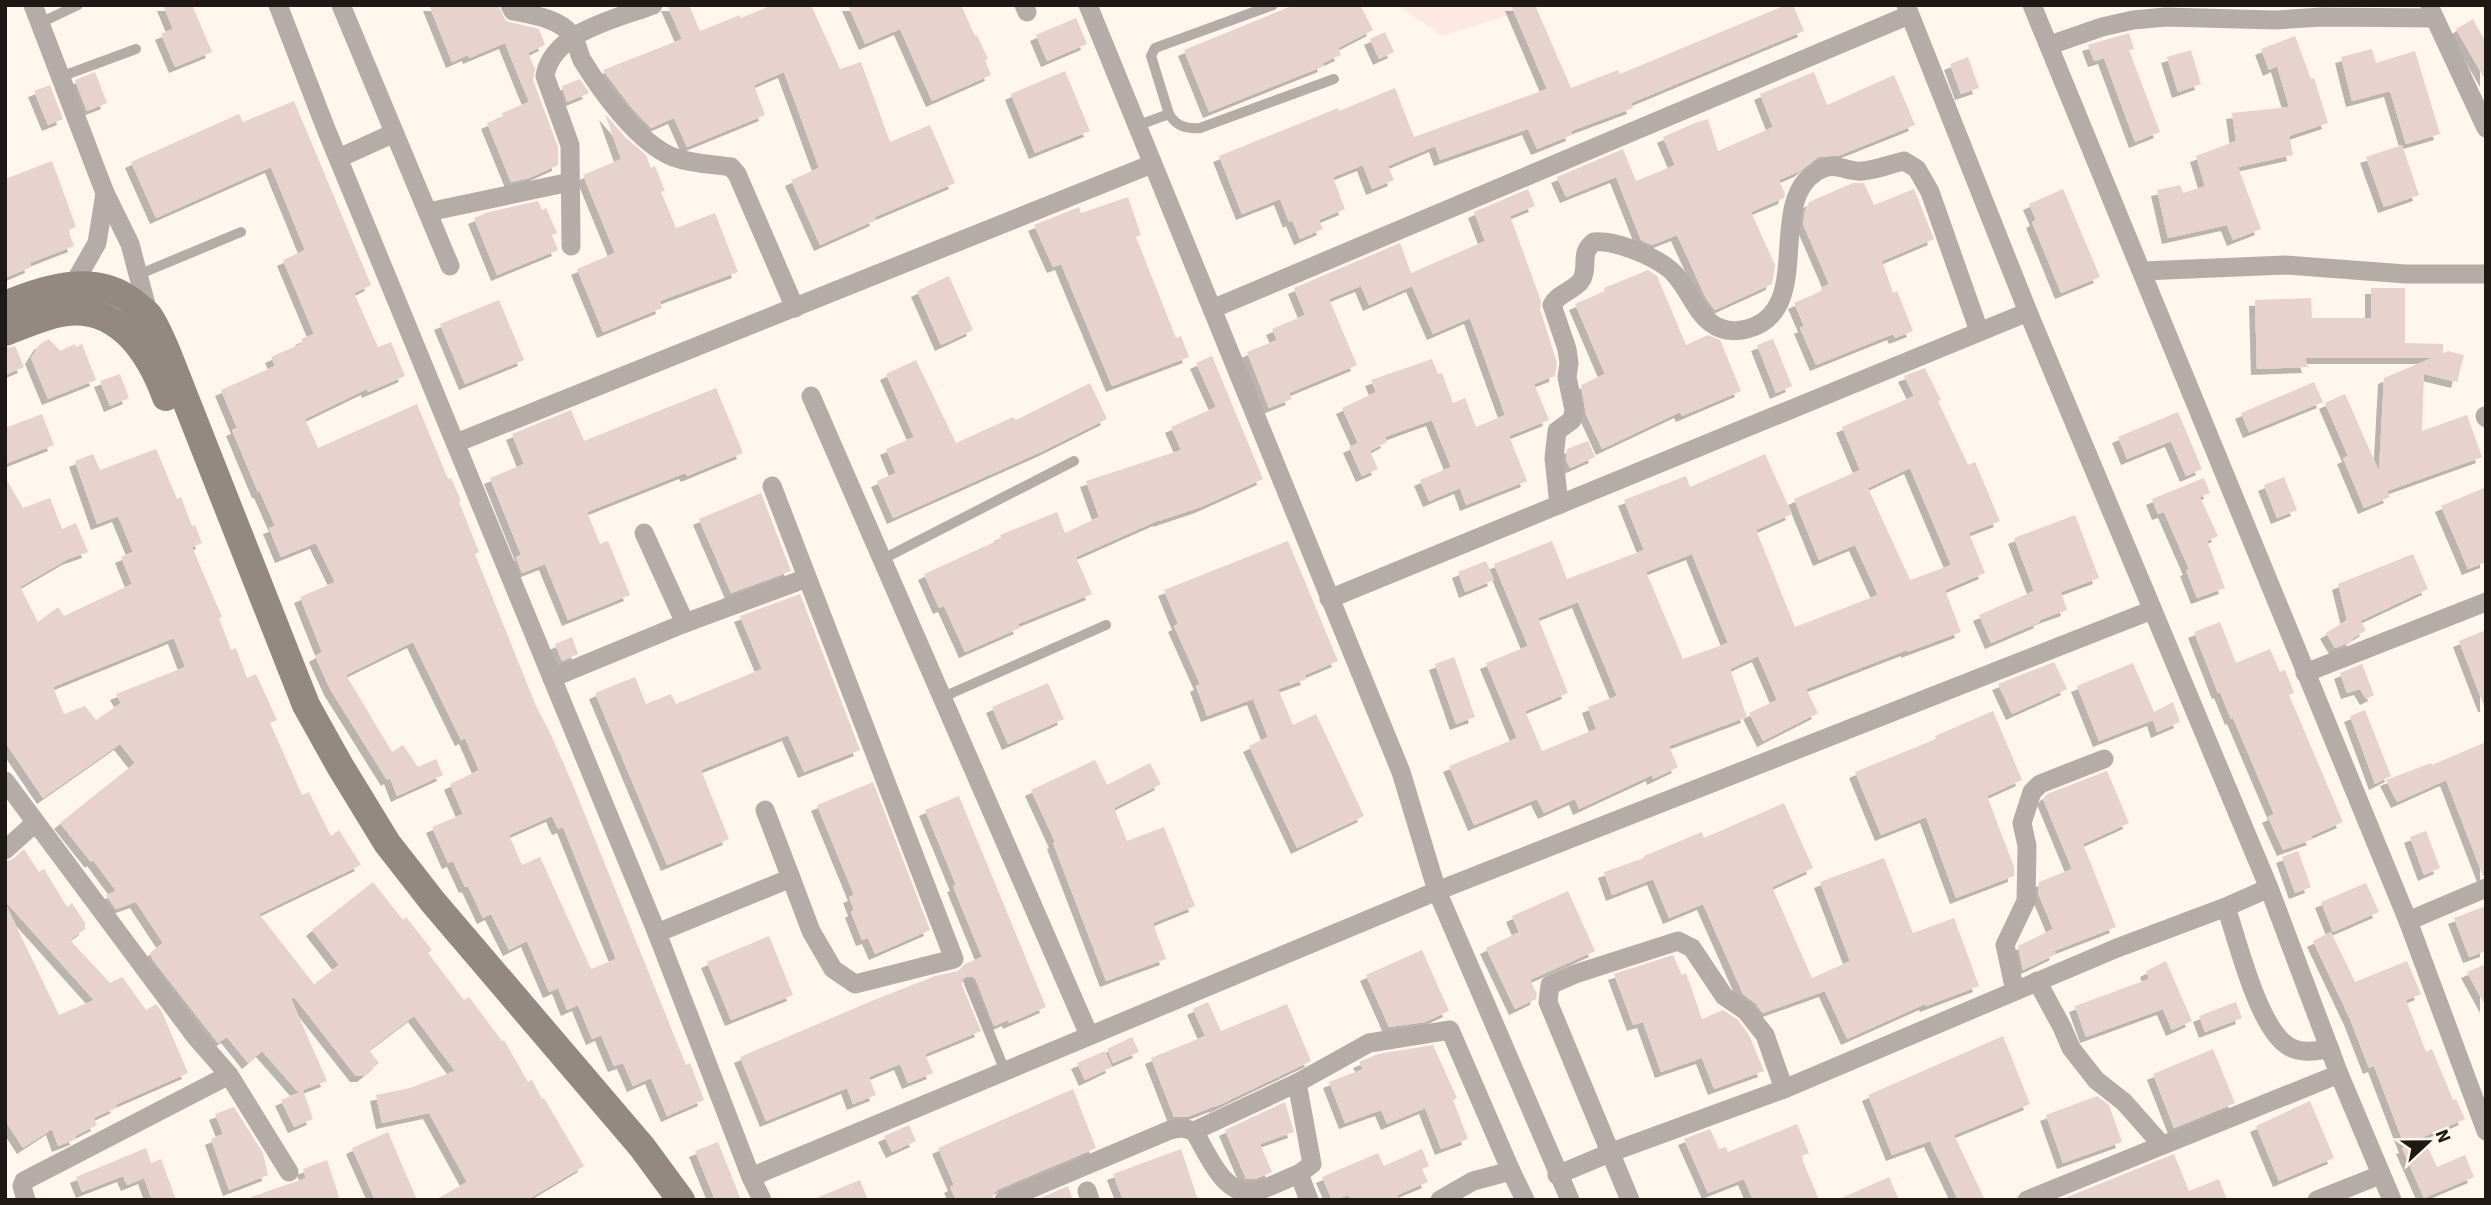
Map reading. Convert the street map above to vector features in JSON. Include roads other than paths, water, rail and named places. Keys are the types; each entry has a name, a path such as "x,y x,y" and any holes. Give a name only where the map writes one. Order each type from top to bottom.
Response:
{"street":[{"path":"278,5 657,933 762,1200"},
{"path":"341,5 450,266"},
{"path":"510,5 513,11 554,21 573,35 581,57 610,99 644,138 671,156 700,165 731,167 737,174 794,307"},
{"path":"571,246 570,145 545,76 547,65 573,35 653,5"},
{"path":"1088,5 1401,772 1437,891 1566,1198"},
{"path":"2032,5 2408,921 2486,1131"},
{"path":"1212,309 1907,10 2028,312 2269,888 2339,1074 2392,1200"},
{"path":"2050,45 2102,26 2169,11 2275,20 2431,12 2486,128"},
{"path":"37,14 105,193 131,244 149,316 166,350 306,705 394,853 642,1147 681,1200"},
{"path":"339,158 394,133"},
{"path":"1559,505 1554,444 1556,431 1572,420 1574,410 1567,377 1567,349 1552,305 1556,298 1583,278 1584,253 1594,243 1613,243 1669,268 1698,312 1726,329 1746,329 1764,320 1776,308 1788,266 1795,201 1800,187 1818,171 1829,167 1840,166 1858,172 1904,162 1917,169 1930,192 1979,331"},
{"path":"456,443 1152,164"},
{"path":"428,212 570,182"},
{"path":"73,285 97,243 105,193"},
{"path":"2143,271 2285,265 2406,274 2486,274"},
{"path":"5,305 29,295 73,285 104,286 127,298 149,316"},
{"path":"5,332 70,311 92,313 109,318 140,345 158,376 227,557 291,711 323,775 372,853 418,913 627,1155 661,1200"},
{"path":"1329,599 2028,312"},
{"path":"811,396 1089,1035"},
{"path":"765,810 810,931 833,969 855,984 954,959 772,486"},
{"path":"644,533 685,623"},
{"path":"552,677 685,623 807,578"},
{"path":"2305,673 2486,602"},
{"path":"751,1177 1437,891 2152,610"},
{"path":"2015,991 2006,945 2026,901 2027,846 2022,823 2027,803 2040,784 2104,758"},
{"path":"5,781 195,1036 229,1074 289,1172"},
{"path":"5,850 35,823"},
{"path":"657,933 791,878"},
{"path":"1557,1175 1612,1152 1784,1090 2037,981 2269,888"},
{"path":"2408,921 2486,888"},
{"path":"2227,907 2264,1017 2277,1035 2288,1046 2306,1052 2330,1049"},
{"path":"1630,1200 1548,1002 1550,985 1575,974 1678,941 1692,948 1724,996 1746,1011 1765,1035 1784,1090"},
{"path":"2037,981 2063,1027 2071,1048 2096,1080 2124,1102 2162,1145"},
{"path":"1004,1200 1170,1130 1182,1128 1194,1131 1297,1083 1369,1043 1450,1030 1525,1200"},
{"path":"26,1200 22,1186 24,1181 229,1074"},
{"path":"2027,1200 2339,1074"},
{"path":"1194,1131 1226,1183 1243,1192 1257,1191 1298,1174 1312,1164 1297,1083"},
{"path":"1448,1198 1473,1181 1511,1171"},
{"path":"1298,1174 1309,1200"},
{"path":"2317,1200 2380,1175"}],"lane":[{"path":"37,14 78,5"},
{"path":"1273,5 1155,48 1151,56 1174,122 1191,129 1200,128 1334,79"},
{"path":"60,77 136,49"},
{"path":"1136,126 1169,114"},
{"path":"140,274 241,232"},
{"path":"883,559 1074,461"},
{"path":"943,697 1106,625"},
{"path":"970,983 1005,1071"}]}
